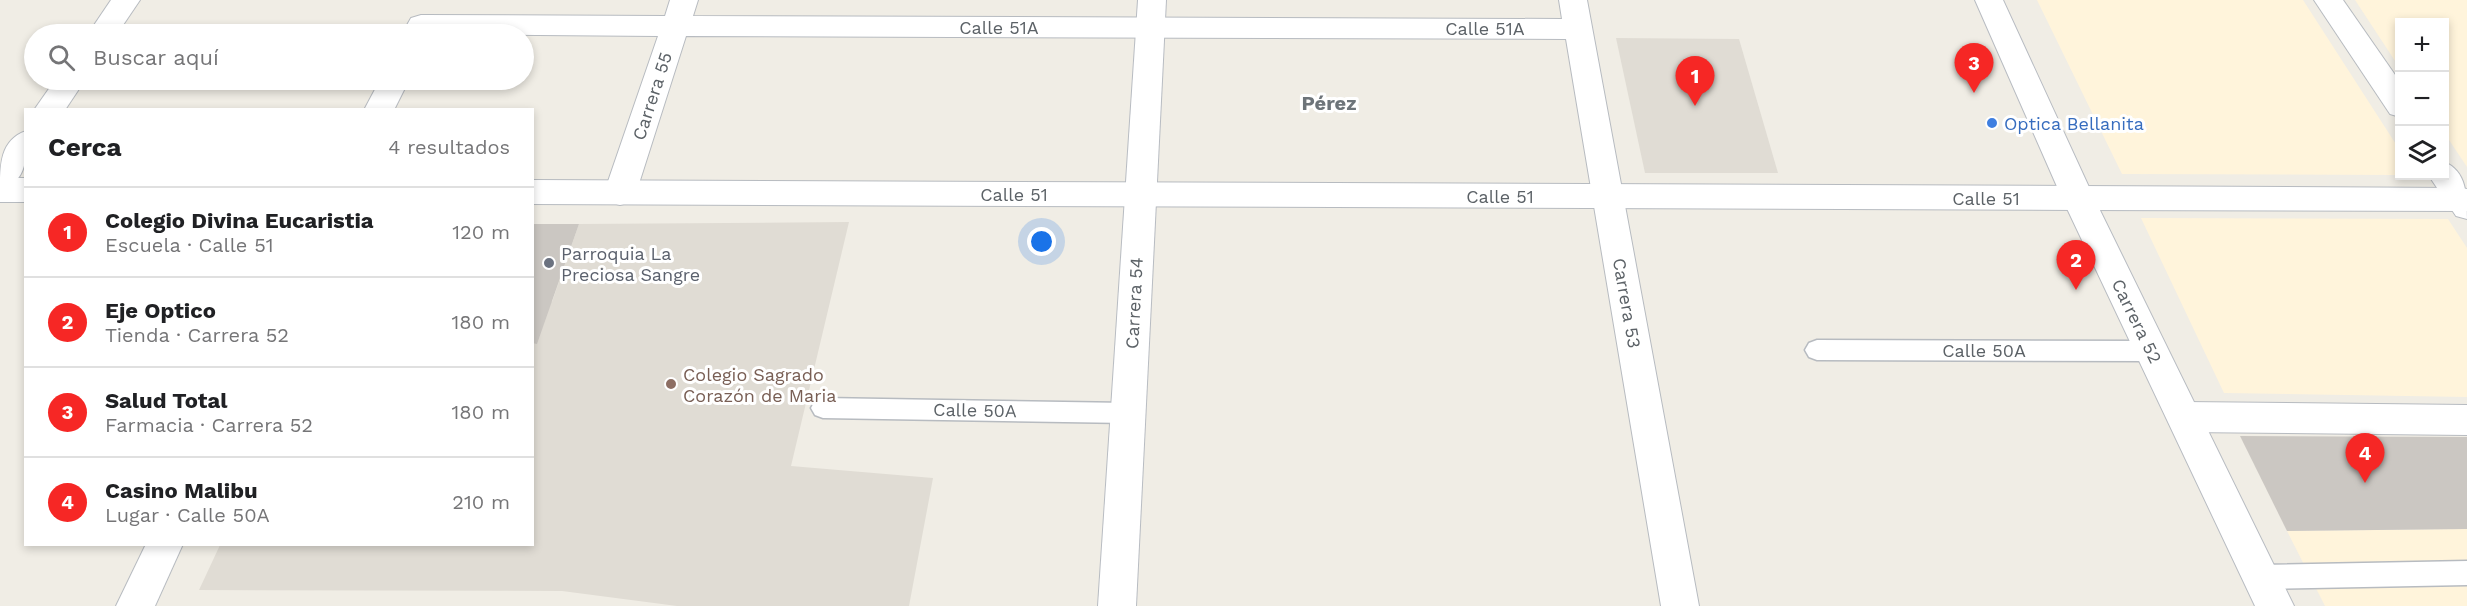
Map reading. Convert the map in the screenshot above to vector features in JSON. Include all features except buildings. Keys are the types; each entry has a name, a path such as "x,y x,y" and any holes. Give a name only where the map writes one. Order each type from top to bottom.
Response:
{"street":[{"path":"109,24 126,0"},
{"path":"421,24 433,0"},
{"name":"Carrera 52","path":"1989,0 2078,198 2268,592"},
{"path":"2328,0 2395,99"},
{"name":"Calle 51A","path":"510,24 680,13 1575,14"},
{"name":"Carrera 55","path":"620,193 680,13"},
{"name":"Carrera 54","path":"1117,606 1151,14"},
{"name":"Carrera 53","path":"1575,14 1680,606"},
{"path":"50,108 63,90"},
{"path":"380,108 389,90"},
{"path":"0,178 24,145"},
{"path":"2449,180 2465,202"},
{"path":"0,190 24,190"},
{"name":"Calle 51","path":"534,192 2078,198 2465,202"},
{"path":"2184,417 2467,420"},
{"path":"135,606 164,546"}],"lane":[{"name":"Calle 50A","path":"1817,350 2152,351"},
{"name":"Calle 50A","path":"823,408 1128,413"},
{"path":"2268,592 2467,573"}],"shaded area":[{"path":"2037,0 2303,0 2395,143 2395,175 2122,174"},
{"path":"2355,0 2467,0 2467,167 2449,140 2449,18 2395,18 2395,61"},
{"path":"1616,38 1739,39 1778,173 1645,173"},
{"path":"2141,218 2448,219 2467,248 2467,397 2224,393"},
{"name":"Colegio Sagrado Corazón de Maria","path":"849,222 791,466 933,478 909,606 677,606 562,591 199,590 220,546 534,546 534,302 552,302 579,224"},
{"path":"2467,529 2467,606 2325,606 2287,531"}],"place":[{"name":"Salud Total","path":"1974,93"},
{"name":"Colegio Divina Eucaristia","path":"1695,106"},
{"name":"Optica Bellanita","path":"1992,123"},
{"name":"Parroquia La Preciosa Sangre","path":"549,263"},
{"name":"Eje Optico","path":"2076,290"},
{"name":"Colegio Sagrado Corazón de Maria","path":"671,384"},
{"name":"Casino Malibu","path":"2365,483"}],"district":[{"name":"Pérez","path":"1329,103"}]}
